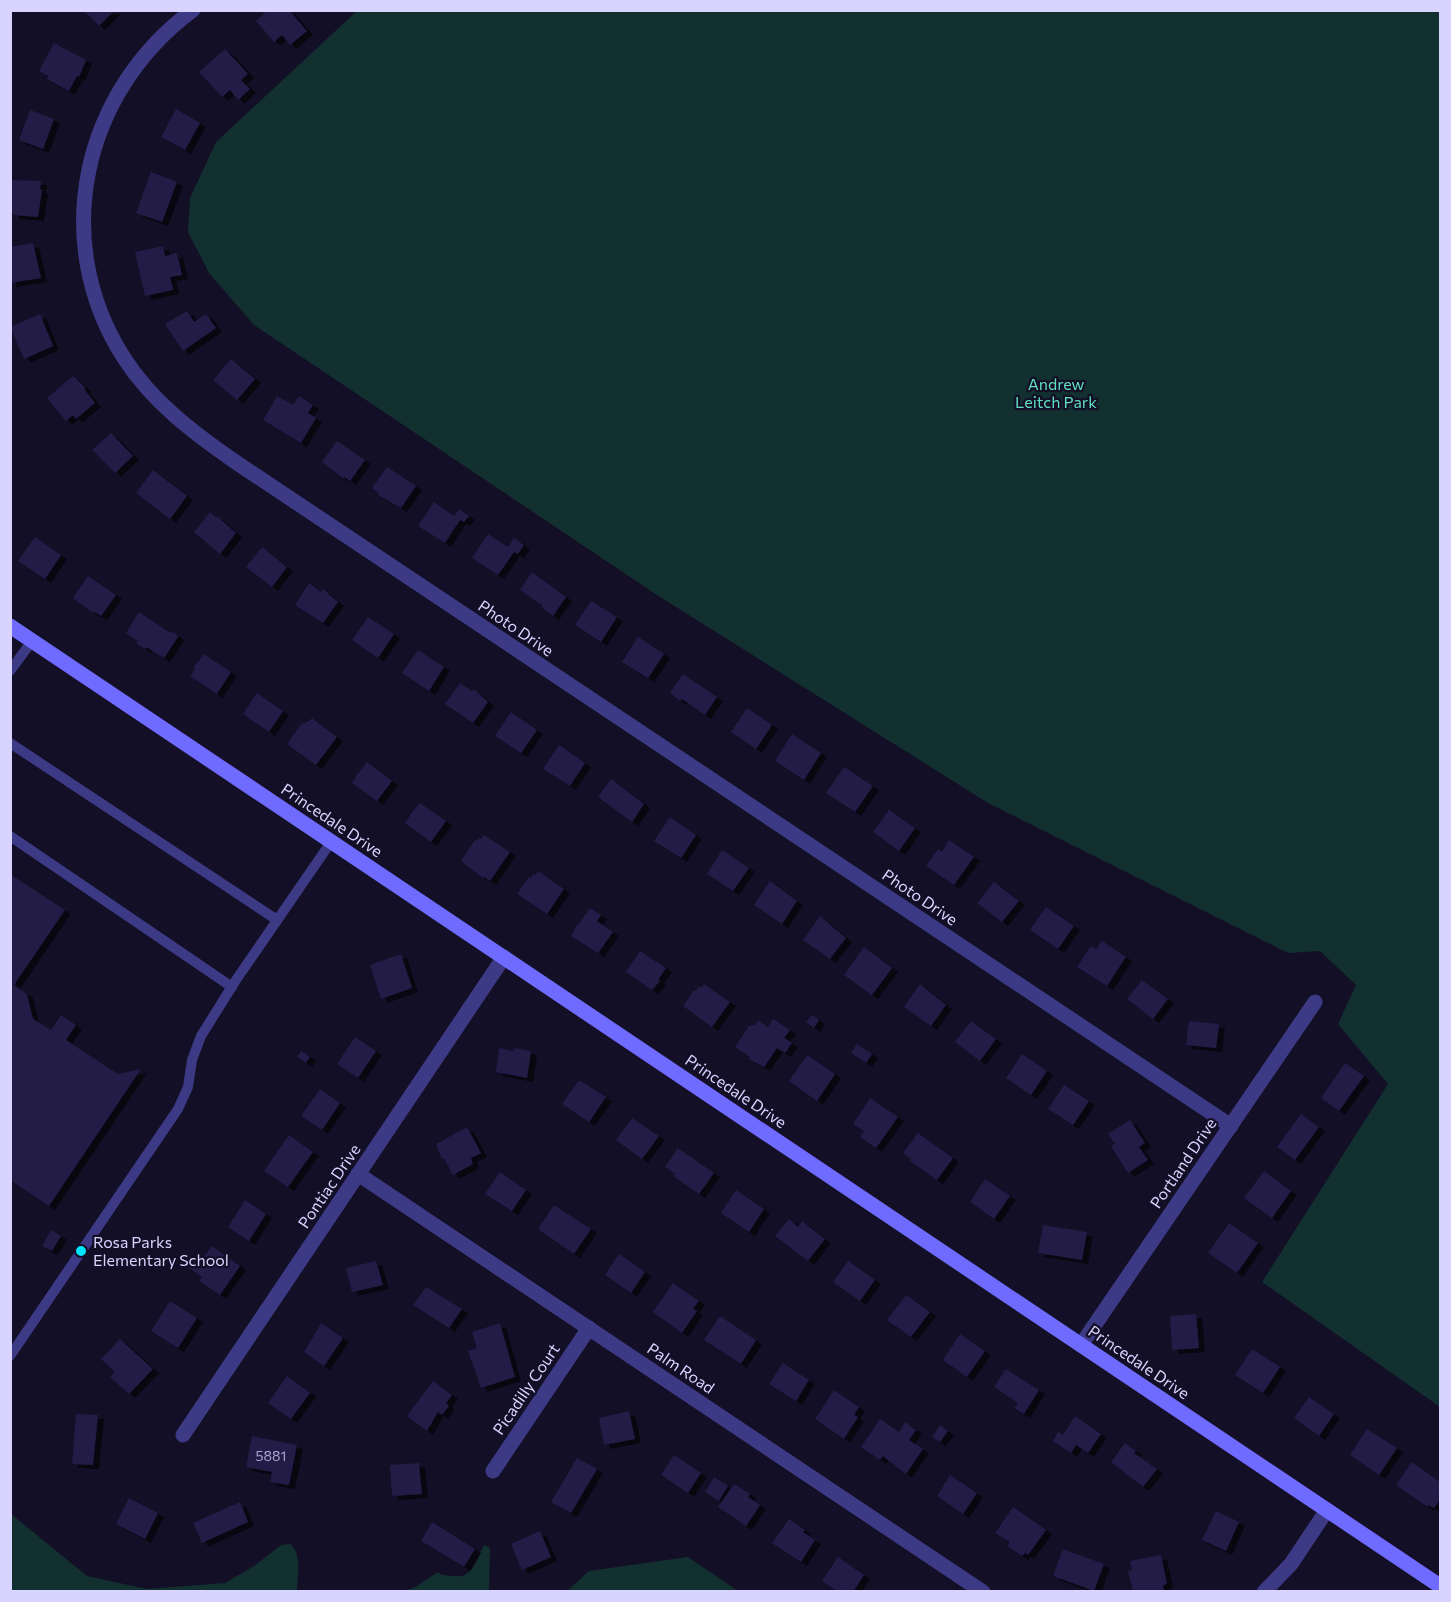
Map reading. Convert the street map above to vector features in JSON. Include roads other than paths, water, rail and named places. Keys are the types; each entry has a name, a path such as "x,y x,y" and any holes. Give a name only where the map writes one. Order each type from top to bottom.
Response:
{"street":[{"name":"Photo Drive","path":"193,10 168,31 141,59 111,106 95,145 82,213 88,273 97,305 124,359 144,386 200,437 237,463 1231,1126"},
{"name":"Princedale Drive","path":"10,626 1440,1586"},
{"name":"Pontiac Drive","path":"183,1435 504,957"},
{"name":"Portland Drive","path":"1081,1345 1315,1002"},
{"name":"Palm Road","path":"358,1174 983,1592"},
{"name":"Picadilly Court","path":"493,1471 589,1328"},
{"path":"1264,1592 1291,1564 1327,1510"}],"lane":[{"path":"10,671 32,641"},
{"path":"10,743 277,920"},
{"path":"10,836 232,987"},
{"path":"10,1356 183,1101 197,1044 232,987 331,842"}],"place":[{"name":"Rosa Parks Elementary School","path":"81,1251"}],"park label":[{"name":"Andrew Leitch Park","path":"1056,393"}]}
